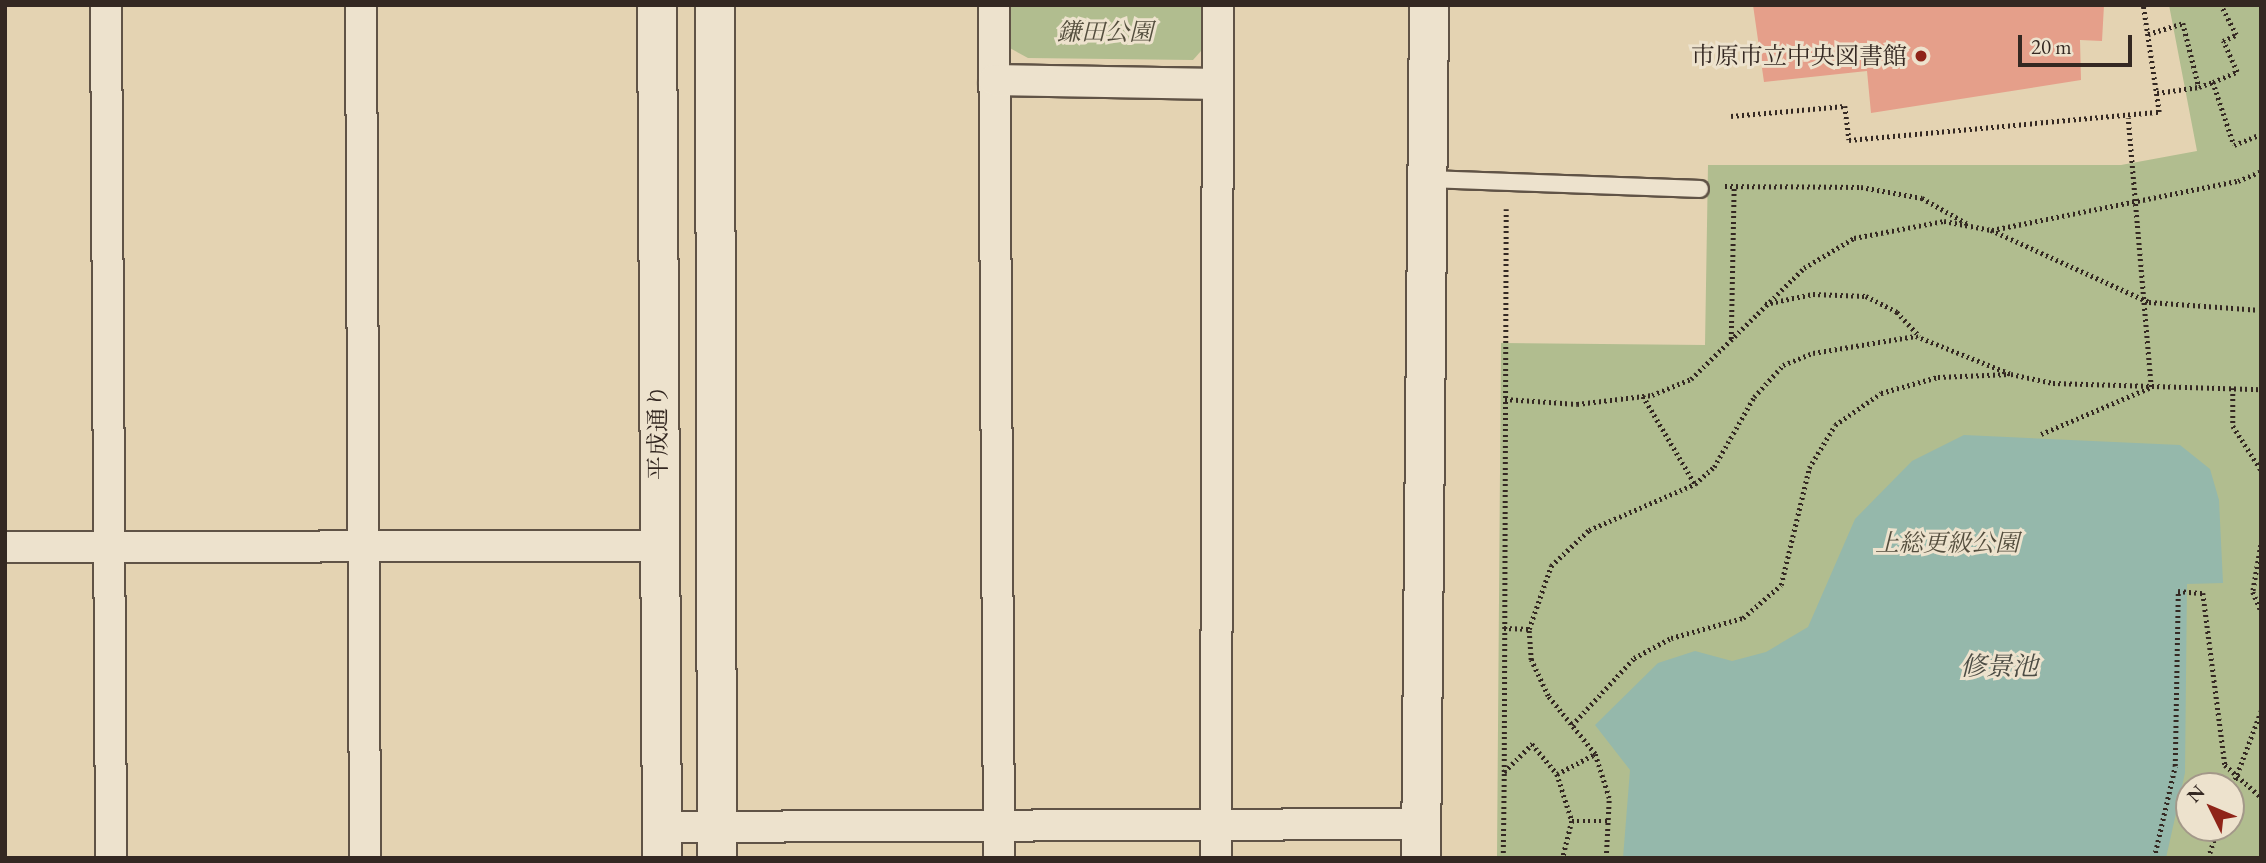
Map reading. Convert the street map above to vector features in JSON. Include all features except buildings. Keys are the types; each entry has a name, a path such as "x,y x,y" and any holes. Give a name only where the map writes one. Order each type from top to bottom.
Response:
{"street":[{"path":"106,5 111,858"},
{"path":"362,5 365,858"},
{"name":"平成通り","path":"657,5 662,842"},
{"path":"715,5 717,842"},
{"path":"994,5 999,858"},
{"path":"1216,858 1218,5"},
{"path":"662,842 717,842 998,827 1217,825 1420,841 1429,5"},
{"path":"994,80 1217,84"},
{"path":"5,547 659,546"}],"lane":[{"path":"1429,179 1700,189"}],"path":[{"path":"1731,116 1845,106 1849,140 2128,118 2159,112 2143,5"},
{"path":"2157,93 2199,87 2237,72 2223,41 2236,35 2221,5"},
{"path":"2148,34 2183,23 2199,87"},
{"path":"2213,82 2234,145 2261,134"},
{"path":"2128,118 2141,299 2151,387"},
{"path":"1991,230 2135,199 2238,181 2261,171"},
{"path":"1503,858 1506,182"},
{"path":"1717,185 1861,187 1922,198 1972,227"},
{"path":"1731,340 1734,186"},
{"path":"1505,400 1577,404 1643,396 1691,379 1764,304 1804,268 1854,238 1944,221 1991,230 2141,299 2261,310"},
{"path":"1764,304 1813,294 1866,296 1897,312 1921,338 2011,374"},
{"path":"1606,858 1609,798 1595,754 1537,672 1529,629 1551,566 1569,545 1599,524 1695,484 1714,467 1754,397 1783,365 1813,353 1921,338"},
{"path":"1572,725 1634,658 1671,638 1743,618 1781,585 1809,468 1835,425 1881,393 1938,377 2011,374 2151,387 2261,389"},
{"path":"2041,435 2151,387"},
{"path":"2233,388 2233,426 2261,470"},
{"path":"1643,396 1695,484"},
{"path":"2261,545 2253,592 2261,611"},
{"path":"2154,858 2175,766 2178,591 2203,593 2225,765 2233,772"},
{"path":"1504,628 1529,629"},
{"path":"2237,772 2261,710"},
{"path":"1504,772 1532,744 1557,774 1572,821 1563,858"},
{"path":"1557,774 1595,754"},
{"path":"2245,783 2261,797"},
{"path":"1572,821 1609,821"}],"green space":[{"name":"鎌田公園","path":"1007,5 1202,5 1201,51 1193,60 1028,58 1008,47"},
{"name":"上総更級公園","path":"2169,5 2261,5 2261,858 1497,858 1501,343 1705,345 1708,165 2121,165 2197,151"}],"water":[{"name":"修景池","path":"1964,435 2180,445 2210,469 2219,500 2223,583 2187,584 2185,772 2175,772 2175,818 2166,858 1623,858 1630,770 1595,725 1658,663 1695,651 1732,661 1766,652 1808,627 1855,519 1912,461"}],"place":[{"name":"市原市立中央図書館","path":"1921,56"}]}
